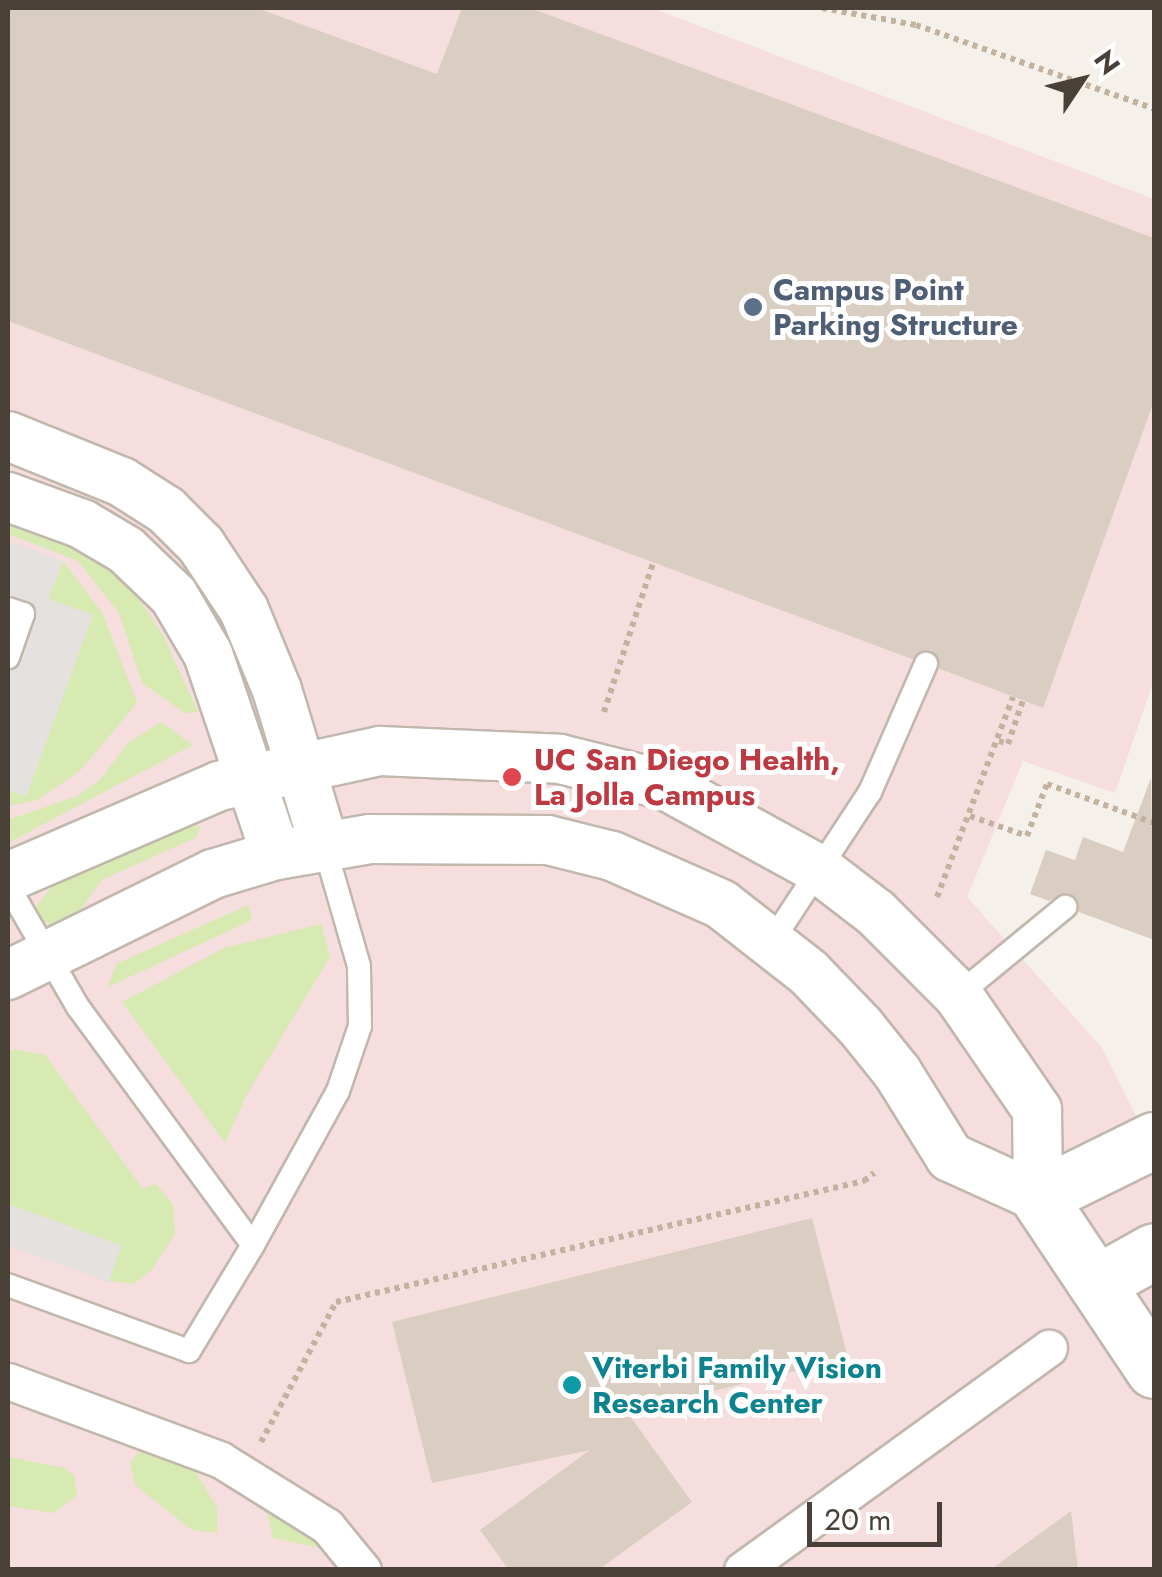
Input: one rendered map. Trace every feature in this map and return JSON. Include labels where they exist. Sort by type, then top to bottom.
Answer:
[{"type":"street","points":[[8,436],[122,482],[166,510],[201,545],[244,610],[304,768],[324,845]]},
{"type":"street","points":[[8,497],[111,541],[174,596],[208,654],[276,855]]},
{"type":"street","points":[[8,877],[252,776],[380,751],[560,759],[665,785],[820,870],[876,913],[958,995],[1038,1110],[1038,1196]]},
{"type":"street","points":[[26,965],[213,874],[324,845],[478,835],[548,840],[612,856],[722,904],[772,940],[860,1026],[898,1072],[950,1157],[1038,1196],[1154,1370]]},
{"type":"street","points":[[1038,1196],[1154,1140]]},
{"type":"street","points":[[1097,1283],[1154,1251]]},
{"type":"street","points":[[742,1570],[1049,1348]]},
{"type":"street","points":[[8,1381],[220,1460],[326,1526],[363,1570]]},
{"type":"lane","points":[[8,609],[23,614],[8,657]]},
{"type":"lane","points":[[772,940],[870,792],[926,664]]},
{"type":"lane","points":[[8,1286],[189,1351],[338,1091],[360,1026],[359,966],[324,845]]},
{"type":"lane","points":[[8,886],[26,965],[252,1245]]},
{"type":"lane","points":[[958,995],[1065,907]]},
{"type":"path","points":[[822,8],[916,25],[1154,109]]},
{"type":"path","points":[[604,712],[652,563]]},
{"type":"path","points":[[937,898],[1013,696]]},
{"type":"path","points":[[1000,738],[1008,744],[1023,700]]},
{"type":"path","points":[[970,816],[1027,836],[1047,784],[1154,823]]},
{"type":"path","points":[[245,1475],[336,1302],[864,1181],[874,1173]]},
{"type":"shaded area","name":"UC San Diego Health, La Jolla Campus","points":[[8,8],[652,8],[1154,199],[1154,680],[1115,793],[1023,761],[967,897],[1102,1048],[1154,1152],[1154,1569],[8,1570]]},
{"type":"shaded area","points":[[8,541],[63,561],[48,599],[93,615],[26,797],[8,790]]},
{"type":"shaded area","points":[[8,1204],[122,1245],[108,1282],[8,1246]]},
{"type":"green space","points":[[8,521],[99,559],[135,593],[163,635],[198,712],[185,713],[142,683],[119,613],[78,561],[8,534]]},
{"type":"green space","points":[[63,561],[103,614],[137,703],[80,771],[37,800],[8,806],[8,790],[26,796],[92,615],[48,599]]},
{"type":"green space","points":[[161,722],[193,745],[8,843],[8,820],[77,796],[100,780],[127,744]]},
{"type":"green space","points":[[191,824],[200,827],[197,837],[102,880],[71,922],[52,927],[41,919],[36,907],[53,885]]},
{"type":"green space","points":[[248,905],[252,920],[108,987],[116,964]]},
{"type":"green space","points":[[321,924],[330,957],[247,1094],[225,1143],[122,1002],[224,948]]},
{"type":"green space","points":[[14,1049],[45,1055],[143,1189],[156,1184],[173,1204],[175,1234],[151,1271],[133,1284],[108,1281],[121,1246],[8,1204],[8,1053]]},
{"type":"green space","points":[[144,1446],[188,1460],[217,1507],[217,1533],[192,1530],[136,1486],[130,1463]]},
{"type":"green space","points":[[8,1457],[65,1468],[74,1475],[77,1495],[54,1513],[8,1506]]},
{"type":"green space","points":[[266,1509],[303,1518],[344,1553],[273,1538]]},
{"type":"building","name":"Campus Point Parking Structure","points":[[8,8],[257,8],[437,74],[462,8],[530,8],[1154,238],[1154,401],[1043,708],[940,669],[931,650],[912,659],[8,321]]},
{"type":"building","points":[[1151,778],[1154,940],[1079,912],[1069,893],[1049,901],[1030,894],[1046,850],[1075,860],[1083,837],[1123,852]]},
{"type":"building","name":"Viterbi Family Vision Research Center","points":[[812,1218],[848,1358],[627,1412],[692,1502],[598,1570],[509,1570],[480,1530],[590,1450],[432,1483],[392,1322]]},
{"type":"building","points":[[1071,1511],[1078,1570],[990,1570]]},
{"type":"place","name":"Campus Point Parking Structure","points":[[753,307]]},
{"type":"place","name":"UC San Diego Health, La Jolla Campus","points":[[512,777]]},
{"type":"place","name":"Viterbi Family Vision Research Center","points":[[572,1385]]}]
